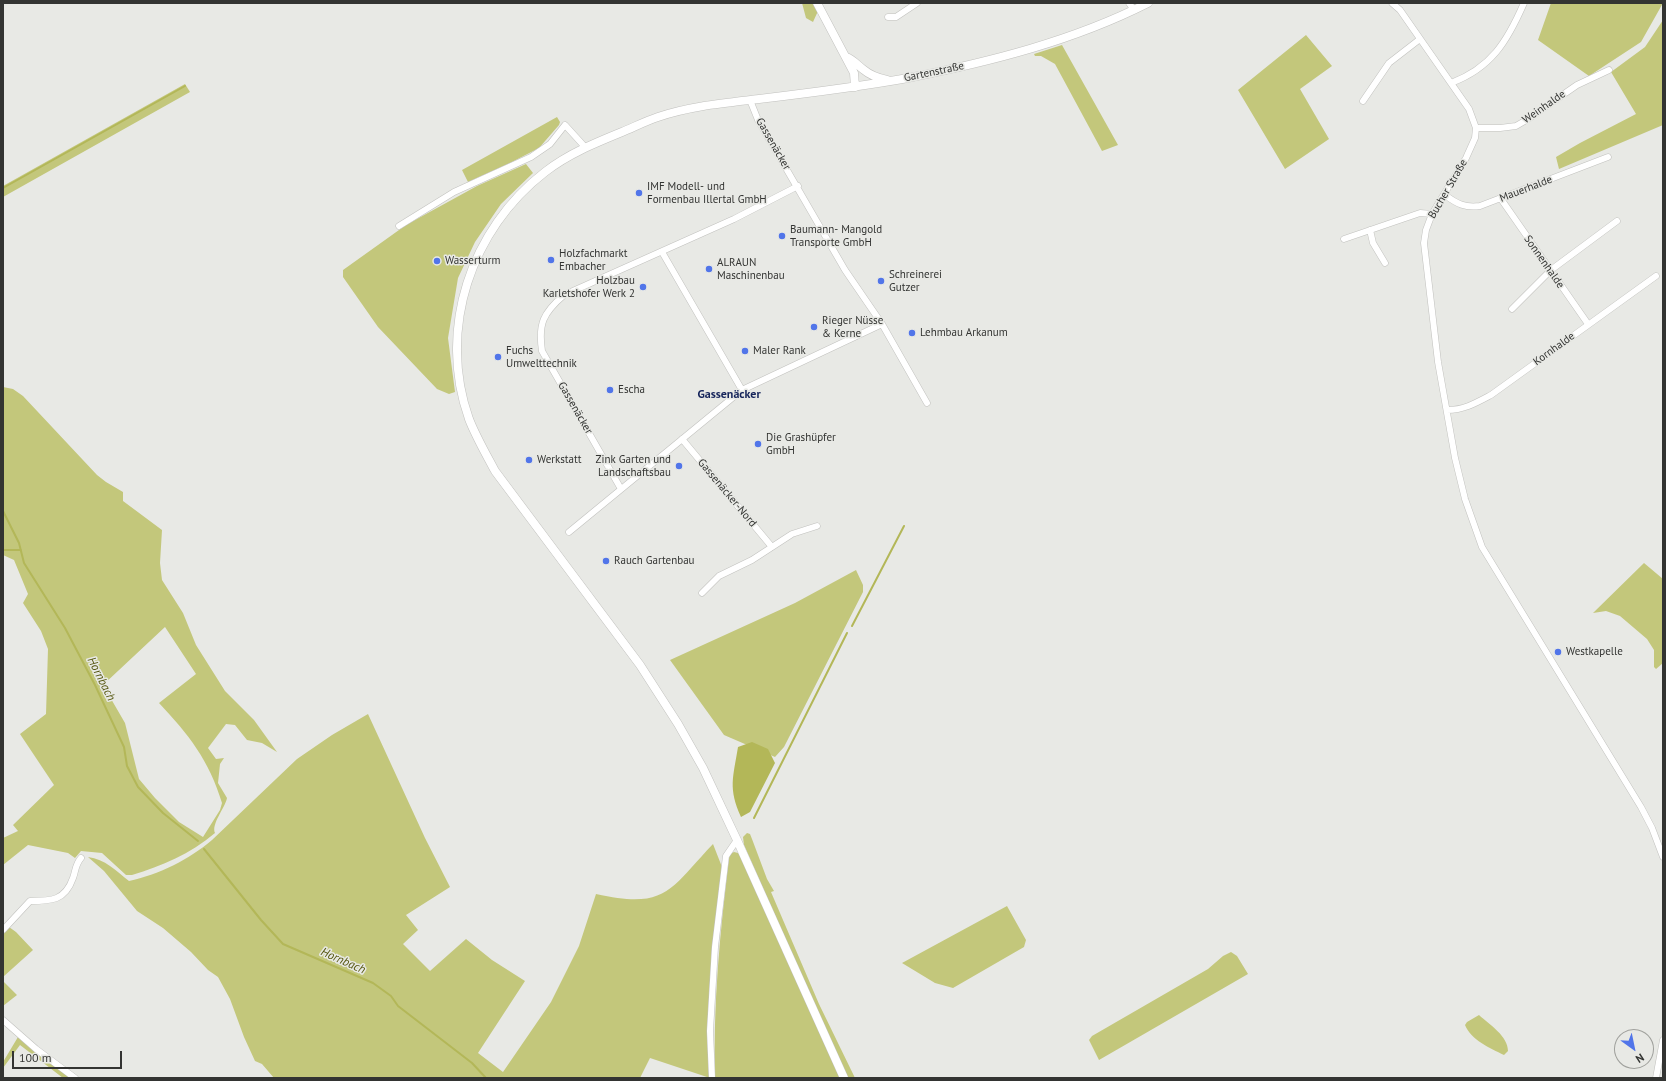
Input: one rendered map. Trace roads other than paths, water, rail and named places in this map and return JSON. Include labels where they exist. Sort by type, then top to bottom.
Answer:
[{"type":"main road","points":[[817,3],[854,73],[855,87]]},
{"type":"main road","name":"Gartenstraße","points":[[844,1078],[703,768],[661,696],[640,665],[495,472],[478,439],[463,397],[458,353],[458,332],[461,308],[472,267],[488,235],[504,210],[546,171],[585,147],[659,117],[712,105],[855,87],[974,64],[1090,28],[1132,7],[1148,3]]},
{"type":"main road","points":[[846,57],[853,60],[862,69],[875,77],[890,81]]},
{"type":"street","points":[[888,17],[896,17],[917,3]]},
{"type":"street","points":[[1392,3],[1400,10],[1469,109],[1476,128]]},
{"type":"street","points":[[1451,83],[1468,77],[1480,69],[1498,50],[1524,3]]},
{"type":"street","points":[[1363,101],[1389,63],[1420,39]]},
{"type":"street","name":"Weinhalde","points":[[1476,128],[1516,126],[1528,120],[1577,85],[1608,70]]},
{"type":"street","name":"Gassenäcker","points":[[750,100],[758,120],[798,186],[845,270],[882,324],[927,403]]},
{"type":"street","points":[[399,226],[454,192],[531,157],[550,144],[565,125],[585,147]]},
{"type":"street","name":"Bucher Straße","points":[[1476,128],[1475,138],[1466,158],[1432,214],[1426,230],[1424,243],[1438,362],[1453,448],[1464,499],[1482,547],[1641,807],[1652,828],[1663,857]]},
{"type":"street","name":"Mauerhalde","points":[[1444,195],[1456,204],[1468,208],[1480,206],[1608,157]]},
{"type":"street","name":"Gassenäcker","points":[[621,489],[542,351],[540,336],[543,318],[550,307],[564,295],[734,219],[798,186]]},
{"type":"street","name":"Sonnenhalde","points":[[1500,199],[1588,324]]},
{"type":"street","points":[[1344,238],[1420,212],[1432,214]]},
{"type":"street","points":[[1512,309],[1550,270],[1617,220]]},
{"type":"street","points":[[1370,230],[1373,243],[1385,263]]},
{"type":"street","points":[[662,252],[742,390]]},
{"type":"street","name":"Kornhalde","points":[[1447,410],[1458,410],[1473,405],[1491,395],[1656,276]]},
{"type":"street","points":[[569,532],[742,390],[882,324]]},
{"type":"street","name":"Gassenäcker-Nord","points":[[682,439],[772,547]]},
{"type":"street","points":[[702,593],[719,576],[772,547],[792,534],[817,526]]},
{"type":"street","points":[[712,1078],[710,1031],[715,947],[726,856],[737,840]]},
{"type":"street","points":[[3,930],[30,900],[52,901],[63,894],[73,879],[76,864],[81,858]]},
{"type":"street","points":[[3,1020],[75,1078]]},
{"type":"street","points":[[1656,1078],[1663,1040]]},
{"type":"waterway","points":[[3,188],[185,86]]},
{"type":"waterway","name":"Hornbach","points":[[3,511],[19,543],[24,563],[65,628],[95,685],[124,747],[127,766],[138,787],[163,813],[198,841]]},
{"type":"waterway","points":[[852,626],[904,526]]},
{"type":"waterway","points":[[3,550],[21,550]]},
{"type":"waterway","points":[[754,818],[847,633]]},
{"type":"waterway","name":"Hornbach","points":[[204,849],[261,920],[283,944],[373,983],[391,996],[398,1006],[472,1063],[486,1078]]},
{"type":"place","name":"IMF Modell- und Formenbau Illertal GmbH","points":[[639,193]]},
{"type":"place","name":"Baumann- Mangold Transporte GmbH","points":[[782,236]]},
{"type":"place","name":"Holzfachmarkt Embacher","points":[[551,260]]},
{"type":"place","name":"Wasserturm","points":[[437,261]]},
{"type":"place","name":"ALRAUN Maschinenbau","points":[[709,269]]},
{"type":"place","name":"Schreinerei Gutzer","points":[[881,281]]},
{"type":"place","name":"Holzbau Karletshofer Werk 2","points":[[643,287]]},
{"type":"place","name":"Rieger Nüsse & Kerne","points":[[814,327]]},
{"type":"place","name":"Lehmbau Arkanum","points":[[912,333]]},
{"type":"place","name":"Maler Rank","points":[[745,351]]},
{"type":"place","name":"Fuchs Umwelttechnik","points":[[498,357]]},
{"type":"place","name":"Escha","points":[[610,390]]},
{"type":"place","name":"Die Grashüpfer GmbH","points":[[758,444]]},
{"type":"place","name":"Werkstatt","points":[[529,460]]},
{"type":"place","name":"Zink Garten und Landschaftsbau","points":[[679,466]]},
{"type":"place","name":"Rauch Gartenbau","points":[[606,561]]},
{"type":"place","name":"Westkapelle","points":[[1558,652]]},
{"type":"district","name":"Gassenäcker","points":[[729,395]]}]
